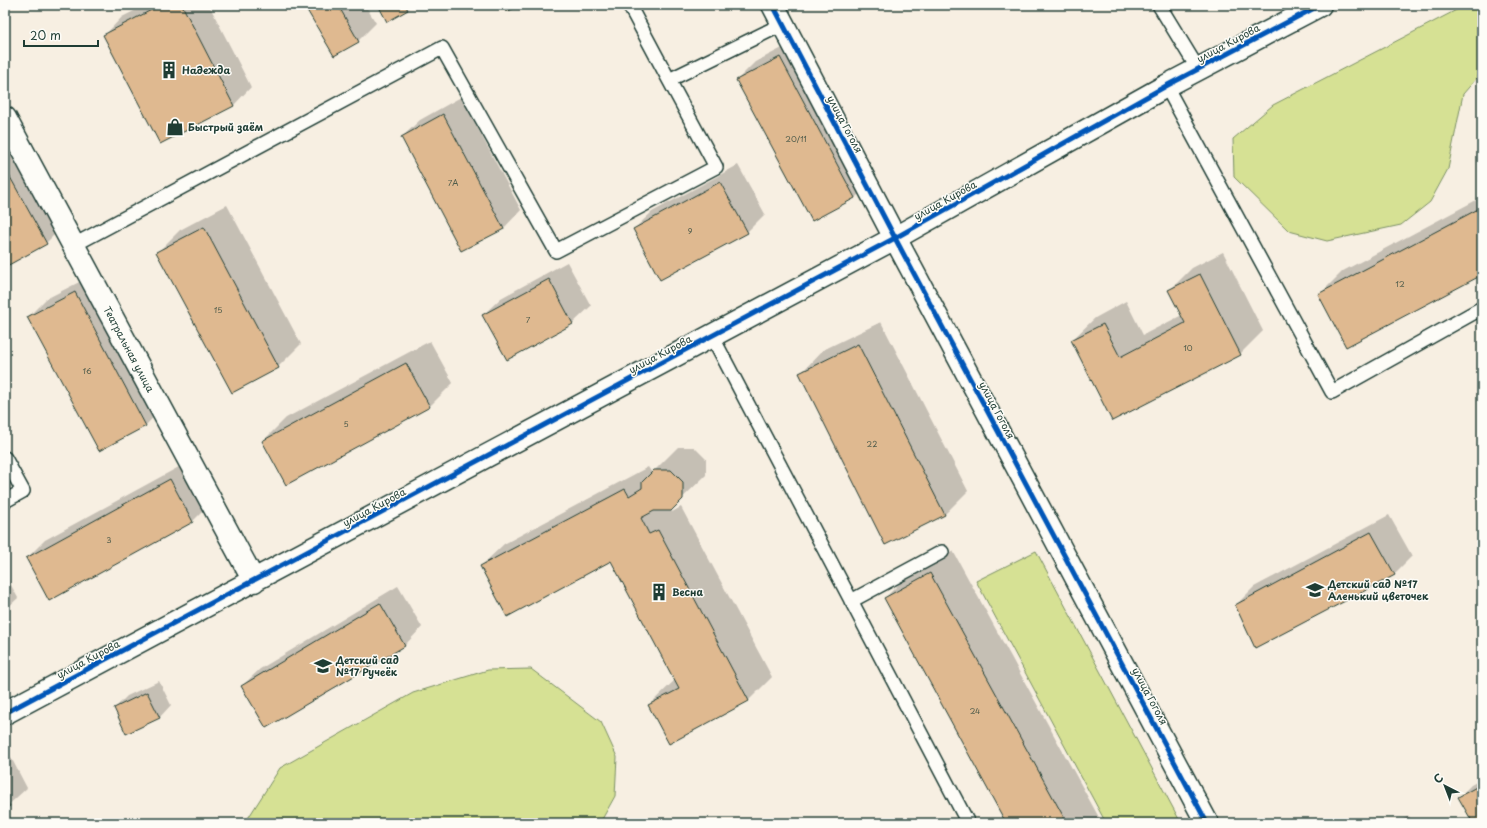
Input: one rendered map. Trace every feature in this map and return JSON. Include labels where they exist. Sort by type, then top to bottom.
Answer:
[{"type":"street","name":"улица Кирова","points":[[5,713],[895,238],[1166,86],[1320,5]]},
{"type":"street","name":"улица Гоголя","points":[[778,14],[895,238],[1207,823]]},
{"type":"street","name":"Театральная улица","points":[[5,118],[254,581]]},
{"type":"lane","points":[[74,245],[442,48],[556,251],[716,167],[629,5]]},
{"type":"lane","points":[[1159,5],[1198,69]]},
{"type":"lane","points":[[670,80],[778,14]]},
{"type":"lane","points":[[1166,86],[1332,392],[1482,308]]},
{"type":"lane","points":[[712,336],[968,823]]},
{"type":"lane","points":[[5,458],[23,491],[5,501]]},
{"type":"lane","points":[[851,601],[942,552]]},
{"type":"green space","points":[[1466,5],[1482,5],[1482,72],[1463,94],[1448,169],[1430,202],[1401,225],[1327,241],[1289,231],[1234,177],[1233,139],[1273,105]]},
{"type":"green space","points":[[1036,551],[1181,823],[1106,823],[976,581]]},
{"type":"green space","points":[[531,669],[601,722],[617,757],[615,796],[600,823],[245,823],[280,768],[413,693],[488,670]]},
{"type":"building","name":"Надежда","points":[[161,5],[182,5],[234,106],[160,144],[103,35]]},
{"type":"building","points":[[304,5],[338,5],[359,42],[334,56]]},
{"type":"building","points":[[378,5],[405,5],[408,10],[387,22]]},
{"type":"building","points":[[503,5],[521,5],[506,12]]},
{"type":"building","points":[[780,57],[855,198],[812,221],[736,80]]},
{"type":"building","points":[[443,114],[504,229],[461,251],[401,137]]},
{"type":"building","points":[[5,168],[47,244],[5,267]]},
{"type":"building","points":[[720,182],[748,233],[660,280],[633,229]]},
{"type":"building","points":[[1482,207],[1482,275],[1346,347],[1318,294]]},
{"type":"building","points":[[204,227],[279,368],[232,393],[156,252]]},
{"type":"building","points":[[1200,274],[1241,355],[1112,421],[1071,340],[1103,324],[1120,357],[1185,323],[1168,290]]},
{"type":"building","points":[[549,279],[573,324],[507,360],[482,315]]},
{"type":"building","points":[[75,292],[146,426],[99,451],[27,317]]},
{"type":"building","points":[[858,344],[945,515],[885,545],[799,373]]},
{"type":"building","points":[[406,363],[430,407],[286,485],[262,441]]},
{"type":"building","name":"Весна","points":[[654,470],[671,470],[683,482],[683,499],[671,511],[654,511],[641,518],[649,534],[658,530],[749,701],[669,744],[648,705],[679,689],[611,561],[507,617],[480,566],[625,489],[629,496],[642,488],[642,482]]},
{"type":"building","points":[[170,479],[193,522],[49,601],[26,558]]},
{"type":"building","name":"Детский сад №17 Аленький цветочек","points":[[1371,532],[1395,575],[1255,648],[1235,605]]},
{"type":"building","points":[[930,573],[1067,823],[1006,823],[884,598]]},
{"type":"building","name":"Детский сад №17 Ручеёк","points":[[380,603],[405,646],[266,728],[241,686]]},
{"type":"building","points":[[147,692],[160,718],[126,734],[114,708]]},
{"type":"building","points":[[1482,784],[1482,823],[1473,823],[1458,797]]},
{"type":"building","points":[[5,797],[10,806],[5,809]]},
{"type":"cycle path","points":[[773,5],[895,238],[1207,823]]},
{"type":"cycle path","points":[[5,713],[895,238],[1166,86],[1320,5]]},
{"type":"place","name":"Надежда","points":[[169,70]]},
{"type":"place","name":"Быстрый заём","points":[[175,127]]},
{"type":"place","name":"Детский сад №17 Аленький цветочек","points":[[1315,590]]},
{"type":"place","name":"Весна","points":[[659,592]]},
{"type":"place","name":"Детский сад №17 Ручеёк","points":[[323,666]]}]
